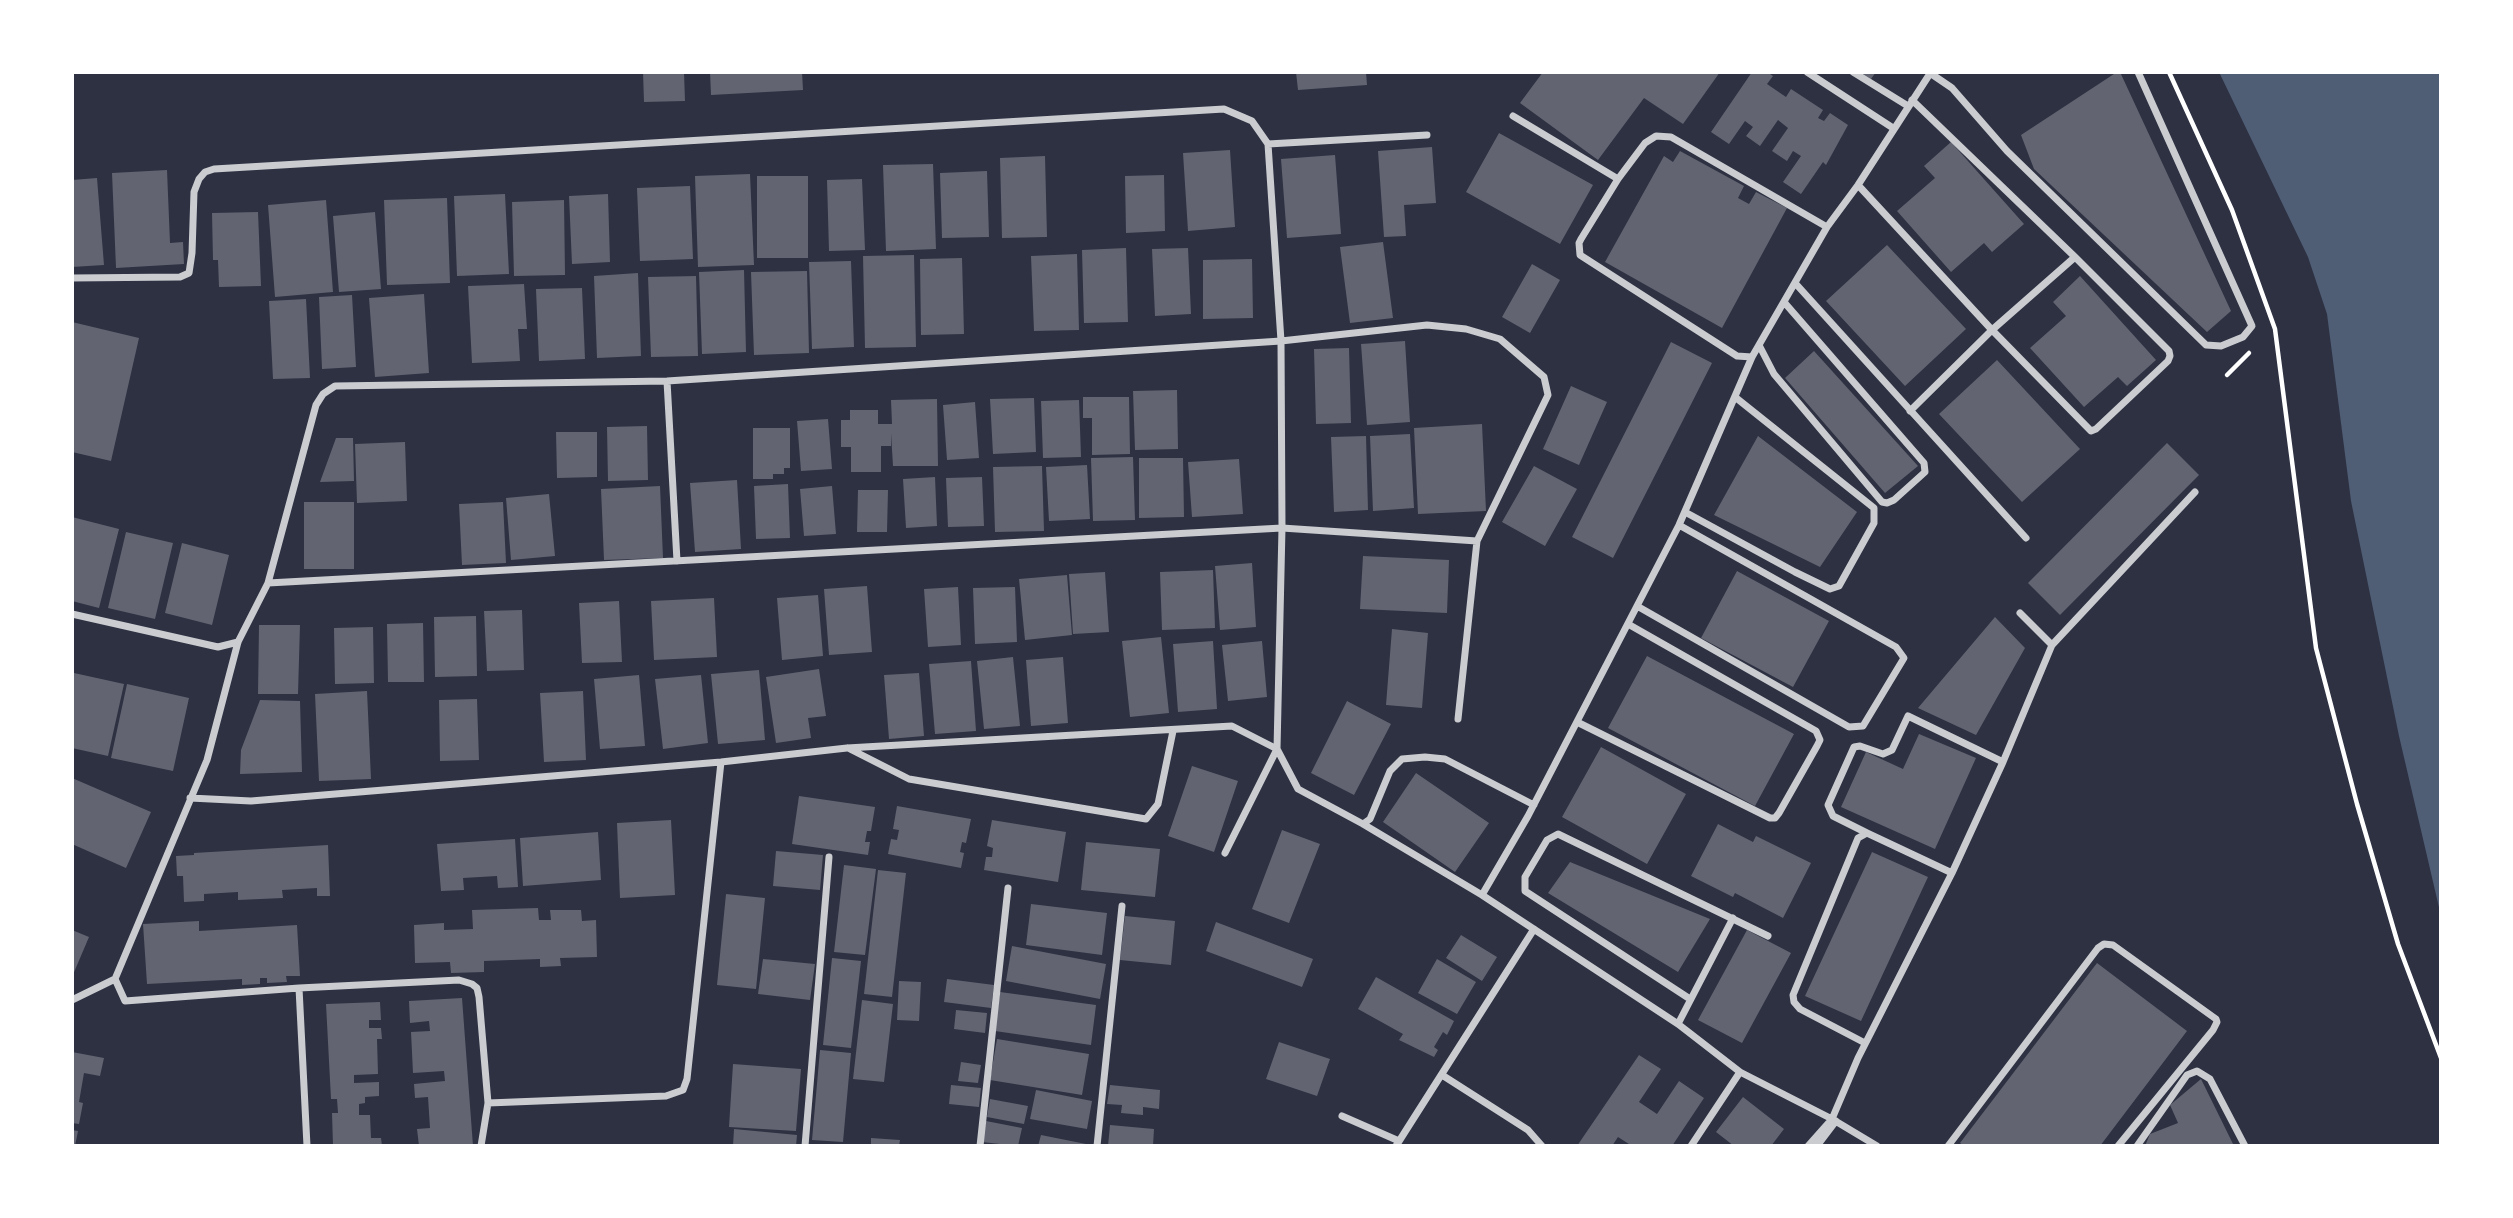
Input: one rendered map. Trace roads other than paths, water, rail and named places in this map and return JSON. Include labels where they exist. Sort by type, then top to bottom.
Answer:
[{"type":"street","points":[[1807,72],[1893,128]]},
{"type":"street","points":[[1853,72],[1910,103],[2075,257],[2170,353],[2168,361],[2096,429],[2089,430],[1858,186]]},
{"type":"street","points":[[1482,895],[1534,805],[1679,525],[1752,357],[1827,228],[1858,186],[1931,73],[1952,88],[2007,151],[2206,345],[2221,346],[2243,337],[2252,326],[2138,72]]},
{"type":"street","points":[[72,278],[180,277],[189,273],[194,192],[205,172],[214,169],[1224,109],[1252,121],[1268,144],[1281,341],[1282,528],[1277,749],[1225,853]]},
{"type":"street","points":[[1513,116],[1618,179]]},
{"type":"street","points":[[1268,144],[1427,135]]},
{"type":"street","points":[[1752,357],[1737,356],[1580,255],[1581,239],[1618,179],[1645,143],[1656,136],[1671,137],[1827,228]]},
{"type":"street","points":[[1910,411],[1992,330],[2075,257]]},
{"type":"street","points":[[1796,284],[2026,538]]},
{"type":"street","points":[[1759,345],[1774,374],[1882,502],[1894,500],[1925,472],[1924,463],[1784,302]]},
{"type":"street","points":[[72,1000],[115,979],[207,760],[238,642],[268,583],[316,405],[323,394],[335,386],[667,381],[1281,341],[1427,325],[1466,330],[1500,339],[1544,377],[1548,395],[1476,541],[1458,719]]},
{"type":"street","points":[[667,381],[677,561]]},
{"type":"street","points":[[1685,512],[1830,589],[1839,586],[1874,523],[1874,508],[1735,397]]},
{"type":"street","points":[[1817,1146],[1834,1120],[1865,1043],[1952,873],[2003,762],[2052,645],[2195,492]]},
{"type":"street","points":[[1637,606],[1849,727],[1863,726],[1904,658],[1896,647],[1679,525]]},
{"type":"street","points":[[268,583],[1282,528],[1476,541]]},
{"type":"street","points":[[2020,613],[2052,645]]},
{"type":"street","points":[[72,614],[218,647],[238,642]]},
{"type":"street","points":[[1577,722],[1770,818],[1779,813],[1817,746],[1820,740],[1816,731],[1628,624]]},
{"type":"street","points":[[1952,873],[1833,816],[1829,811],[1828,805],[1854,747],[1860,746],[1883,754],[1892,750],[1908,716],[2003,762]]},
{"type":"street","points":[[190,798],[251,801],[722,762],[847,748],[1232,726],[1277,749],[1298,789],[1363,824],[1482,895],[1678,1024],[1740,1072],[1834,1120],[1877,1146]]},
{"type":"street","points":[[847,748],[909,779],[1146,820],[1158,804],[1173,731]]},
{"type":"street","points":[[1363,824],[1370,819],[1390,771],[1402,759],[1445,759],[1534,805]]},
{"type":"street","points":[[488,1103],[666,1096],[683,1090],[687,1079],[722,762]]},
{"type":"street","points":[[1865,1043],[1800,1009],[1794,1002],[1793,995],[1858,838],[1867,833]]},
{"type":"street","points":[[1690,999],[1525,891],[1525,877],[1547,840],[1558,834],[1769,936]]},
{"type":"street","points":[[804,1146],[829,858]]},
{"type":"street","points":[[980,1146],[1008,888]]},
{"type":"street","points":[[1097,1146],[1122,906]]},
{"type":"street","points":[[1678,1024],[1733,918]]},
{"type":"street","points":[[1342,1116],[1397,1144],[1534,929]]},
{"type":"street","points":[[1949,1146],[2098,948],[2108,944],[2217,1022],[2118,1146]]},
{"type":"street","points":[[115,979],[125,1001],[459,980],[472,984],[477,988],[479,997],[488,1103],[481,1146]]},
{"type":"street","points":[[299,988],[307,1146]]},
{"type":"street","points":[[2137,1146],[2187,1075],[2197,1071],[2210,1079],[2245,1146]]},
{"type":"street","points":[[1690,1146],[1740,1072]]},
{"type":"street","points":[[1442,1075],[1528,1130],[1542,1146]]},
{"type":"street","points":[[1808,1146],[1834,1120]]},
{"type":"water","points":[[2219,72],[2441,72],[2441,916],[2399,736],[2351,501],[2327,314],[2308,257]]}]
